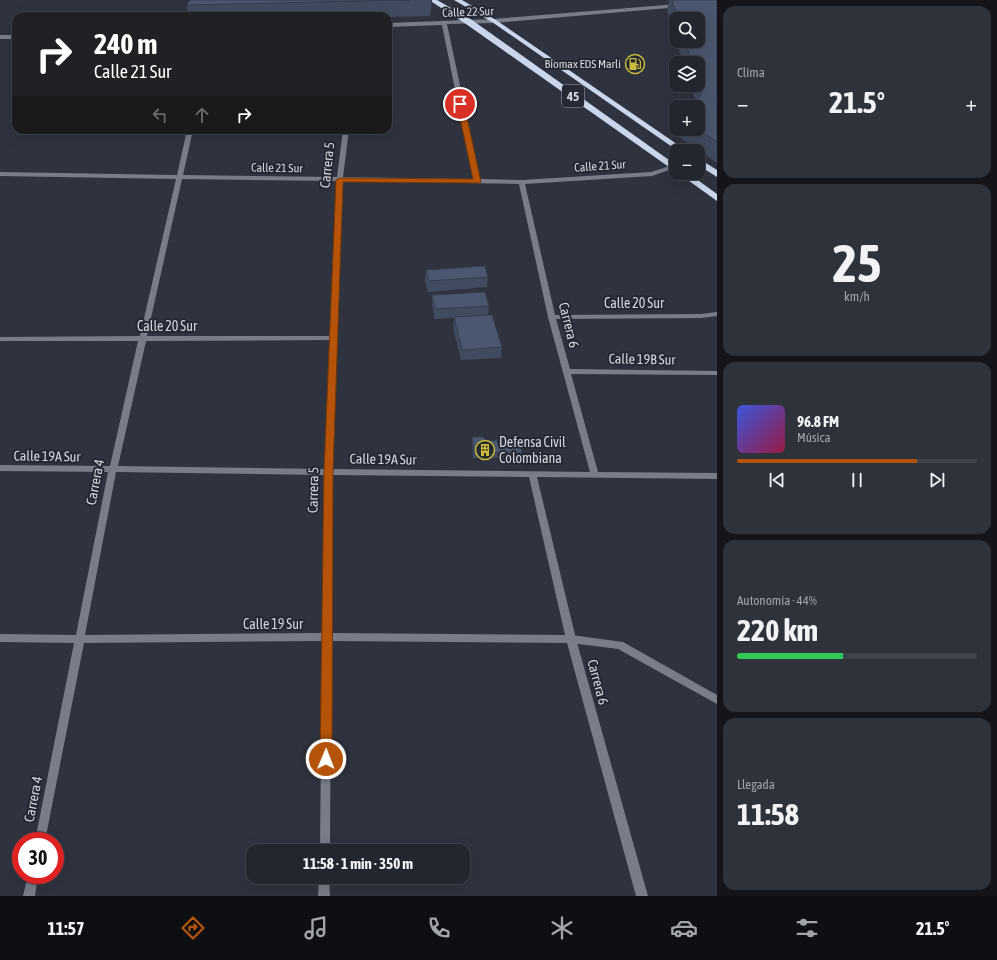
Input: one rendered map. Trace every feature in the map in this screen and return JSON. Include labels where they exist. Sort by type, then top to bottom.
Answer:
[{"type":"highway","name":"45","points":[[432,0],[469,22],[650,140],[669,146]]},
{"type":"highway","name":"45","points":[[457,0],[494,21],[650,140],[669,162]]},
{"type":"highway","points":[[705,166],[717,174]]},
{"type":"highway","points":[[692,180],[717,198]]},
{"type":"street","name":"Calle 22 Sur","points":[[392,26],[494,21],[657,7],[687,6]]},
{"type":"street","points":[[444,23],[478,182]]},
{"type":"street","points":[[0,38],[12,37]]},
{"type":"street","name":"Carrera 4","points":[[42,832],[81,639],[113,469],[189,134]]},
{"type":"street","name":"Carrera 5","points":[[325,844],[328,637],[328,472],[340,180],[346,134]]},
{"type":"street","name":"Calle 21 Sur","points":[[0,174],[522,182],[652,174],[669,169]]},
{"type":"street","name":"Carrera 6","points":[[522,182],[552,317],[594,474]]},
{"type":"street","name":"Calle 20 Sur","points":[[552,317],[701,316],[717,314]]},
{"type":"street","name":"Calle 20 Sur","points":[[0,339],[334,338]]},
{"type":"street","name":"Calle 19B Sur","points":[[566,371],[717,373]]},
{"type":"street","name":"Calle 19A Sur","points":[[0,468],[717,476]]},
{"type":"street","name":"Carrera 6","points":[[532,474],[571,639],[642,896]]},
{"type":"street","name":"Calle 19 Sur","points":[[0,638],[81,639],[328,637],[571,639],[620,645],[717,700]]},
{"type":"street","points":[[29,896],[32,884]]},
{"type":"street","points":[[324,884],[324,896]]},
{"type":"building","points":[[190,0],[410,0],[187,5]]},
{"type":"building","points":[[672,0],[717,0],[717,142],[705,134],[705,100],[697,100],[702,92],[705,92],[705,56],[690,56],[687,48],[705,48],[705,12],[676,12]]},
{"type":"building","points":[[485,266],[488,277],[429,281],[426,270]]},
{"type":"building","points":[[485,292],[489,306],[435,309],[432,295]]},
{"type":"building","points":[[492,315],[502,347],[462,350],[454,317]]},
{"type":"building","points":[[472,437],[484,437],[485,441],[497,440],[498,445],[513,445],[512,440],[520,440],[522,453],[474,452]]},
{"type":"place","name":"Biomax EDS Marli","points":[[635,64]]},
{"type":"place","name":"Defensa Civil Colombiana","points":[[485,450]]},
{"type":"route","points":[[326,759],[328,472],[340,180],[478,182],[460,104]]}]
